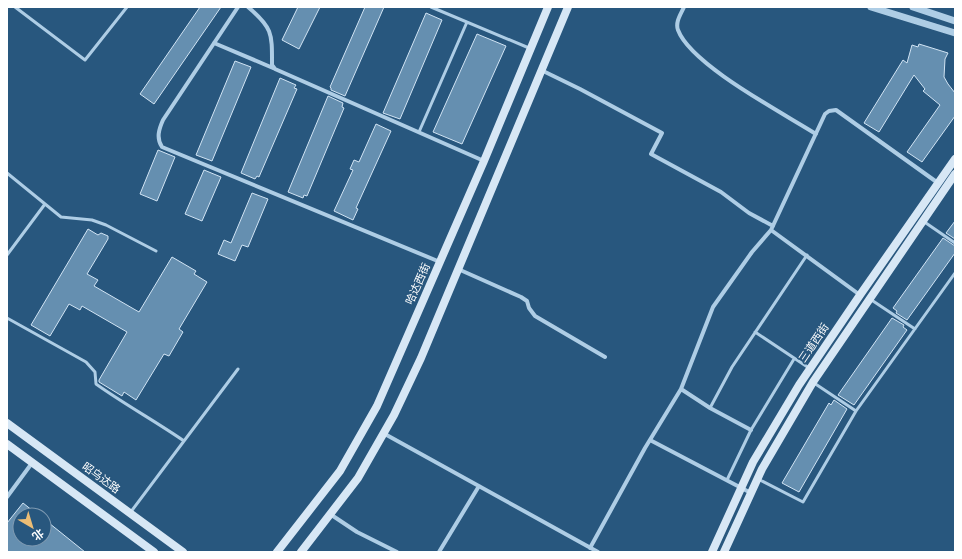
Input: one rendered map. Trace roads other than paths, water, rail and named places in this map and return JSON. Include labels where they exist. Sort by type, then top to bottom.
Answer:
[{"type":"main road","name":"哈达西街","points":[[277,552],[340,471],[377,406],[484,161],[548,7]]},
{"type":"main road","points":[[301,552],[358,478],[394,415],[421,358],[568,7]]},
{"type":"main road","name":"三道西街","points":[[712,552],[753,462],[810,369],[955,159]]},
{"type":"main road","points":[[724,552],[758,478],[813,382],[955,174]]},
{"type":"main road","name":"昭乌达路","points":[[7,423],[183,552]]},
{"type":"main road","points":[[7,444],[154,552]]},
{"type":"street","points":[[238,7],[162,120],[159,129],[158,142],[162,147],[440,262]]},
{"type":"street","points":[[248,7],[262,19],[271,32],[272,65],[276,69]]},
{"type":"street","points":[[684,7],[678,19],[677,28],[684,42],[701,59],[728,80],[816,134]]},
{"type":"street","points":[[871,7],[955,33]]},
{"type":"street","points":[[913,7],[955,21]]},
{"type":"street","points":[[214,43],[484,161]]},
{"type":"street","points":[[541,70],[662,132],[651,154],[721,192],[772,228],[860,295]]},
{"type":"street","points":[[590,548],[650,440],[681,389],[713,307],[752,252],[772,228],[825,114],[830,110],[836,110],[938,183]]},
{"type":"street","points":[[458,269],[521,297],[527,301],[529,308],[535,316],[605,357]]},
{"type":"street","points":[[681,389],[710,408],[751,430]]},
{"type":"street","points":[[383,433],[598,552]]},
{"type":"street","points":[[650,440],[751,493]]},
{"type":"street","points":[[7,497],[32,463]]},
{"type":"street","points":[[439,552],[479,486]]},
{"type":"street","points":[[330,514],[357,532],[397,552]]},
{"type":"lane","points":[[15,7],[85,60],[127,7]]},
{"type":"lane","points":[[431,7],[531,49]]},
{"type":"lane","points":[[419,132],[467,22]]},
{"type":"lane","points":[[7,173],[61,217],[92,220],[106,225],[156,251]]},
{"type":"lane","points":[[7,256],[45,204]]},
{"type":"lane","points":[[923,221],[955,243]]},
{"type":"lane","points":[[710,408],[732,367],[807,255]]},
{"type":"lane","points":[[758,478],[803,502],[856,411],[955,273]]},
{"type":"lane","points":[[870,298],[915,329]]},
{"type":"lane","points":[[7,318],[86,362],[95,372],[96,384],[121,402],[159,424],[184,441]]},
{"type":"lane","points":[[755,332],[810,369]]},
{"type":"lane","points":[[727,480],[751,430],[794,359]]},
{"type":"lane","points":[[130,513],[238,369]]},
{"type":"lane","points":[[813,382],[856,411]]}]
